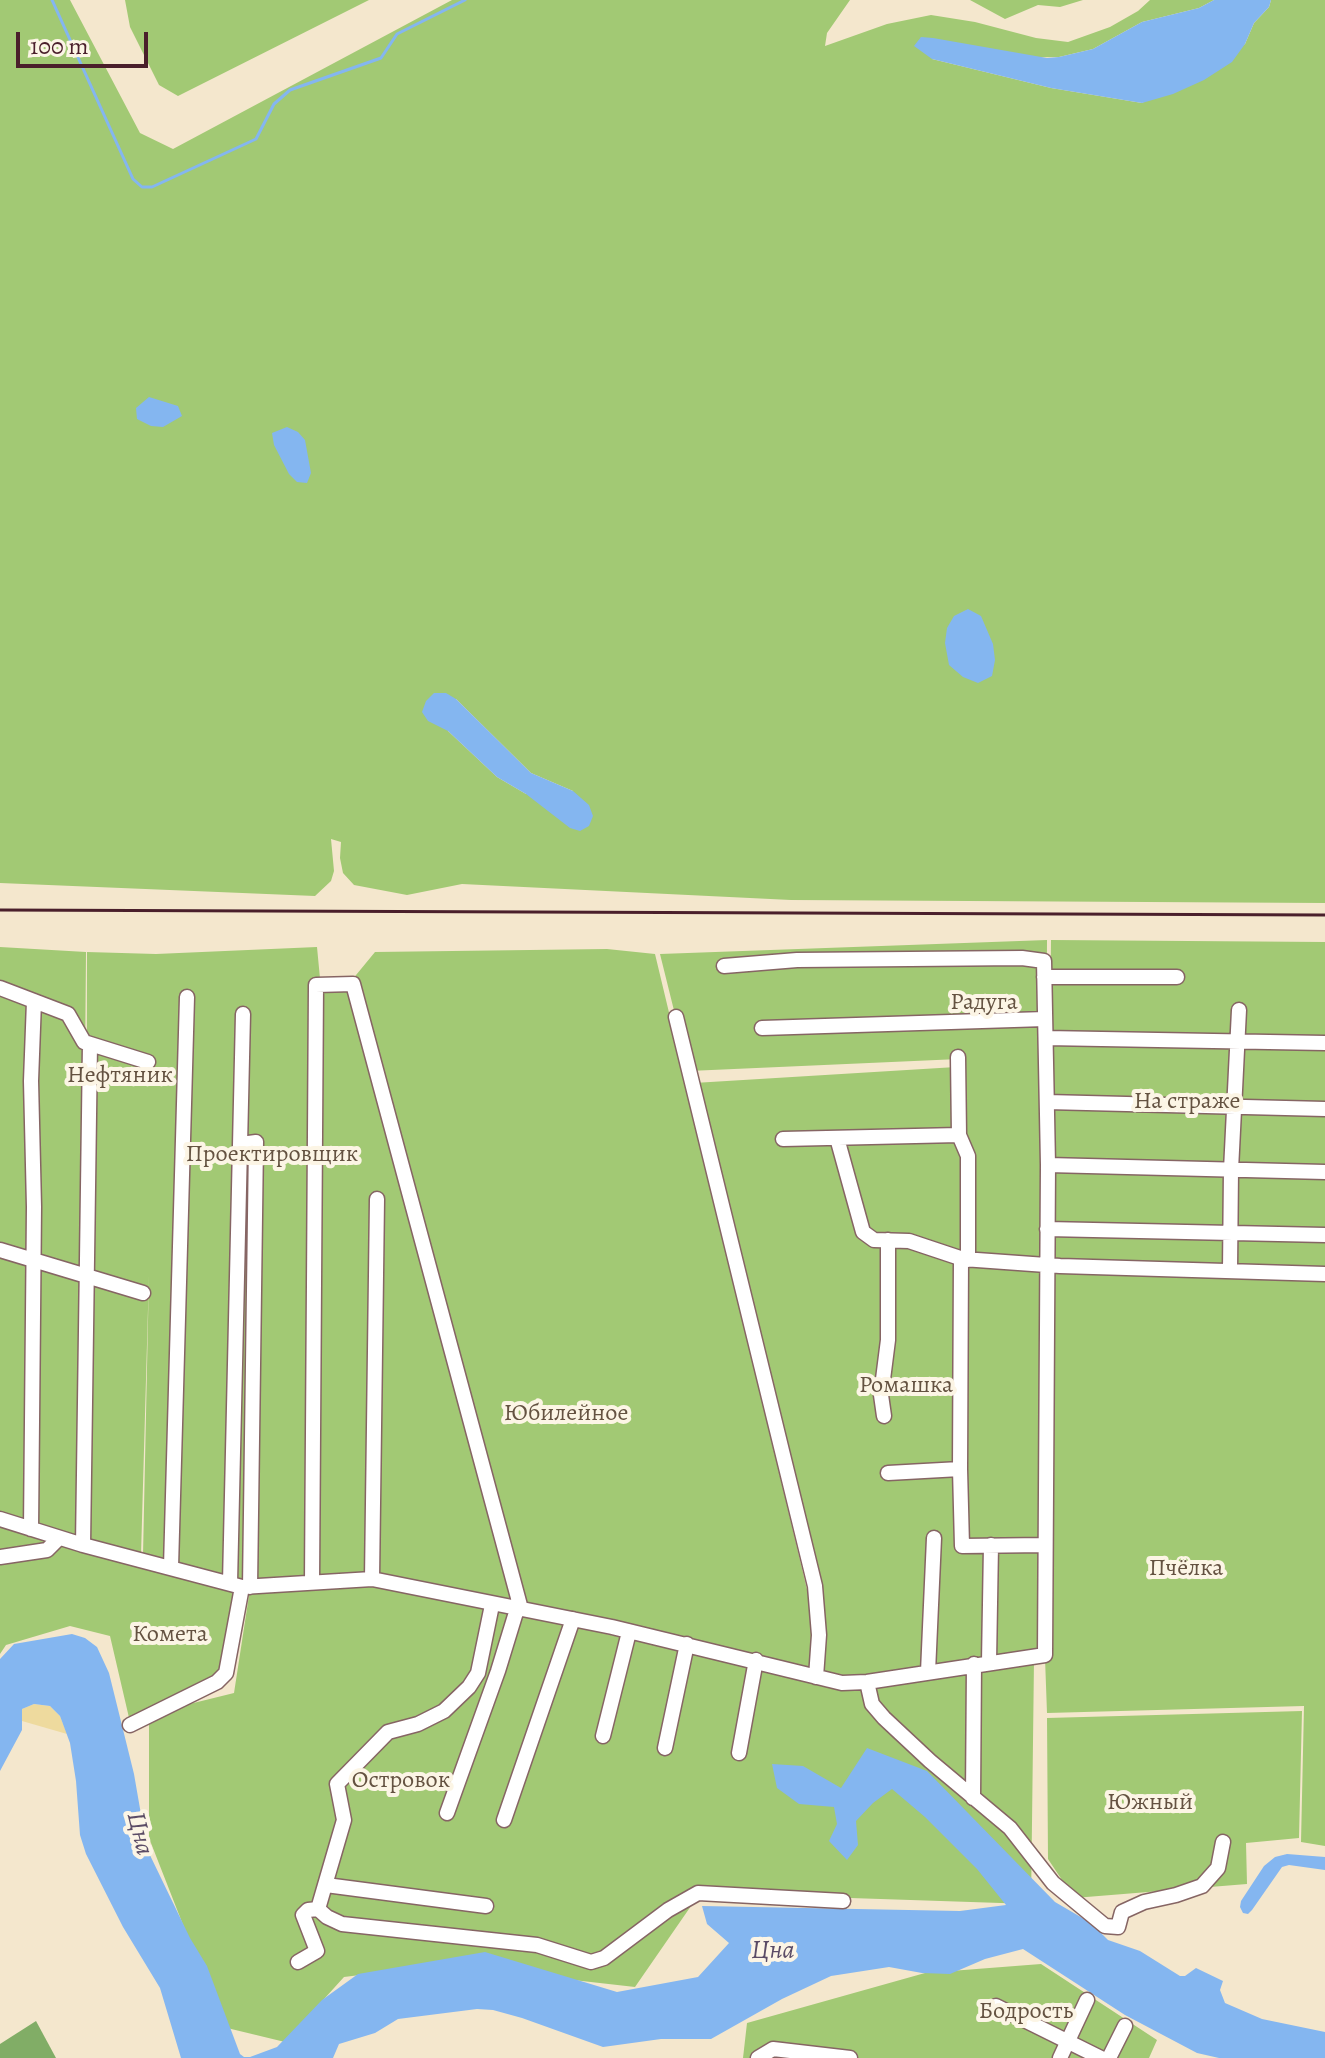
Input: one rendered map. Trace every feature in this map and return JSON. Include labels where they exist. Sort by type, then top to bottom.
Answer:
[{"type":"street","points":[[0,1519],[83,1545],[241,1586],[372,1579],[687,1644],[842,1683],[867,1682],[1045,1655],[1048,1165],[1044,961],[1022,958],[797,960],[724,966]]},
{"type":"street","points":[[1044,977],[1177,977]]},
{"type":"street","points":[[312,1582],[316,985],[353,984],[519,1609],[447,1813]]},
{"type":"street","points":[[0,988],[68,1014],[84,1042],[148,1062]]},
{"type":"street","points":[[171,1567],[187,997]]},
{"type":"street","points":[[31,1529],[31,1081],[34,1001]]},
{"type":"street","points":[[1230,1270],[1231,1170],[1239,1010]]},
{"type":"street","points":[[130,1725],[217,1682],[226,1673],[241,1586],[256,1142],[241,1144],[243,1014]]},
{"type":"street","points":[[676,1017],[815,1586],[819,1635],[816,1677]]},
{"type":"street","points":[[762,1028],[1045,1019]]},
{"type":"street","points":[[1046,1038],[1325,1043]]},
{"type":"street","points":[[83,1545],[90,1044]]},
{"type":"street","points":[[958,1057],[959,1135],[968,1156],[960,1469],[962,1546],[1045,1545]]},
{"type":"street","points":[[1047,1102],[1325,1109]]},
{"type":"street","points":[[783,1139],[959,1135]]},
{"type":"street","points":[[837,1138],[863,1232],[874,1240],[909,1241],[964,1259],[1046,1265],[1325,1274]]},
{"type":"street","points":[[1048,1165],[1325,1172]]},
{"type":"street","points":[[372,1579],[377,1199]]},
{"type":"street","points":[[1047,1229],[1325,1235]]},
{"type":"street","points":[[884,1416],[881,1395],[888,1340],[888,1240]]},
{"type":"street","points":[[0,1250],[143,1293]]},
{"type":"street","points":[[888,1473],[960,1469]]},
{"type":"street","points":[[0,1557],[47,1550],[59,1538]]},
{"type":"street","points":[[928,1672],[934,1538]]},
{"type":"street","points":[[973,1798],[991,1545]]},
{"type":"street","points":[[318,1909],[344,1820],[337,1784],[388,1732],[418,1724],[444,1711],[469,1687],[478,1673],[492,1605]]},
{"type":"street","points":[[504,1820],[573,1619]]},
{"type":"street","points":[[603,1736],[629,1632]]},
{"type":"street","points":[[665,1748],[687,1644]]},
{"type":"street","points":[[739,1753],[756,1660]]},
{"type":"street","points":[[867,1682],[872,1704],[884,1718],[1010,1828],[1053,1883],[1105,1926],[1118,1927],[1122,1912],[1144,1902],[1202,1886],[1218,1868],[1223,1842]]},
{"type":"street","points":[[326,1885],[486,1906]]},
{"type":"street","points":[[298,1962],[317,1951],[303,1915],[308,1910],[318,1909],[342,1924],[537,1945],[591,1962],[604,1958],[668,1910],[698,1893],[843,1901]]},
{"type":"street","points":[[1060,2058],[1087,2000]]},
{"type":"street","points":[[996,2006],[1101,2058]]},
{"type":"street","points":[[1109,2058],[1125,2026]]},
{"type":"street","points":[[758,2058],[773,2049],[850,2058]]},
{"type":"green space","points":[[0,0],[70,0],[140,133],[173,149],[452,0],[850,0],[827,33],[825,46],[887,24],[931,15],[1068,42],[1110,27],[1138,11],[1150,0],[1214,0],[1199,8],[1142,22],[1093,49],[1059,57],[932,59],[1051,88],[1142,103],[1245,44],[1254,23],[1269,7],[1271,0],[1325,0],[1325,903],[791,900],[462,884],[407,895],[354,885],[343,873],[341,842],[331,839],[334,871],[331,881],[315,896],[0,883]],"holes":[[[456,699],[531,773],[573,791],[526,794],[497,777],[448,731]]]},
{"type":"green space","points":[[125,0],[369,0],[178,96],[159,85],[130,27]]},
{"type":"green space","points":[[970,0],[1083,0],[1060,7],[1038,5],[1005,19]]},
{"type":"green space","name":"Ромашка","points":[[1047,940],[1044,1651],[861,1678],[818,1671],[816,1602],[694,1083],[956,1067],[973,1256],[959,1059],[689,1071],[660,954]]},
{"type":"green space","name":"На страже","points":[[1051,940],[1325,942],[1325,1267],[1048,1261]]},
{"type":"green space","points":[[0,947],[86,952],[81,1539],[0,1514]]},
{"type":"green space","points":[[317,947],[321,989],[347,986],[375,952],[607,949],[655,954],[810,1602],[814,1642],[811,1671],[370,1575],[259,1584],[143,1555],[149,1274],[141,1555],[86,1538],[87,952],[156,954]]},
{"type":"green space","name":"Пчёлка","points":[[1054,1271],[1325,1275],[1325,1846],[1301,1842],[1304,1706],[1047,1713],[1045,1658]]},
{"type":"green space","points":[[0,1523],[47,1538],[46,1548],[0,1555]]},
{"type":"green space","name":"Островок","points":[[64,1543],[240,1589],[222,1679],[153,1713],[234,1693],[250,1589],[379,1585],[851,1690],[1034,1660],[1031,1904],[700,1893],[635,1987],[441,1965],[344,1977],[285,2042],[223,2027],[149,1838],[149,1714],[130,1722],[110,1636],[70,1626],[6,1645],[0,1654],[0,1560]]},
{"type":"green space","name":"Южный","points":[[1302,1711],[1299,1838],[1246,1843],[1247,1884],[1074,1898],[1048,1859],[1047,1718]]},
{"type":"green space","name":"Бодрость","points":[[1041,1964],[1157,2040],[1149,2058],[743,2058],[747,2023],[925,1973]]},
{"type":"green space","points":[[36,2021],[56,2058],[0,2058],[0,2044]]},
{"type":"sand","points":[[34,1704],[50,1706],[60,1716],[67,1734],[22,1721],[22,1709]]},
{"type":"water","points":[[1214,0],[1271,0],[1232,62],[1204,80],[1142,103],[1051,88],[932,59],[914,46],[921,37],[1047,58],[1059,57],[1093,49],[1142,22],[1199,8]]},
{"type":"water","points":[[149,397],[178,406],[182,416],[163,427],[151,426],[137,419],[136,408]]},
{"type":"water","points":[[287,427],[305,440],[311,473],[307,483],[297,482],[289,474],[274,445],[272,433]]},
{"type":"water","points":[[968,609],[981,616],[993,644],[995,660],[992,676],[978,683],[963,677],[949,665],[945,643],[947,628],[954,616]]},
{"type":"water","points":[[434,693],[446,693],[456,699],[531,773],[573,791],[589,805],[593,816],[589,826],[580,831],[570,828],[526,794],[497,777],[448,731],[428,721],[422,712],[426,701]]},
{"type":"water","name":"Цна","points":[[72,1634],[85,1638],[97,1647],[109,1673],[134,1774],[147,1849],[207,1966],[240,2054],[244,2057],[277,2047],[322,2000],[358,1974],[485,1952],[617,1992],[698,1977],[729,1943],[707,1924],[702,1906],[960,1911],[1006,1905],[977,1869],[892,1789],[856,1821],[858,1845],[847,1860],[829,1841],[837,1824],[834,1807],[799,1804],[777,1788],[772,1764],[803,1766],[841,1788],[867,1748],[927,1771],[1055,1902],[1091,1923],[1108,1940],[1140,1951],[1180,1976],[1196,1968],[1223,1981],[1220,1990],[1225,2003],[1262,2019],[1325,2032],[1325,2058],[1219,2058],[1197,2053],[1125,2015],[1023,1949],[985,1959],[950,1974],[889,1967],[831,1976],[782,1999],[711,2039],[661,2039],[603,2047],[522,2018],[477,2009],[398,2019],[375,2033],[339,2044],[333,2058],[181,2058],[160,1988],[123,1927],[86,1854],[80,1835],[70,1743],[60,1716],[50,1706],[34,1704],[22,1709],[22,1730],[0,1771],[0,1659],[14,1644]]},
{"type":"water","points":[[1287,1854],[1325,1857],[1325,1870],[1289,1865],[1282,1867],[1252,1910],[1248,1914],[1243,1913],[1241,1901],[1264,1866],[1275,1857]]},
{"type":"waterway","points":[[52,0],[133,179],[142,187],[152,187],[256,139],[274,104],[290,90],[381,58],[397,34],[465,0]]},
{"type":"railway","points":[[0,910],[1325,915]]},
{"type":"park label","name":"Радуга","points":[[984,1003]]},
{"type":"park label","name":"Нефтяник","points":[[120,1076]]},
{"type":"park label","name":"Проектировщик","points":[[272,1155]]},
{"type":"park label","name":"Юбилейное","points":[[566,1414]]},
{"type":"park label","name":"Комета","points":[[170,1635]]}]
